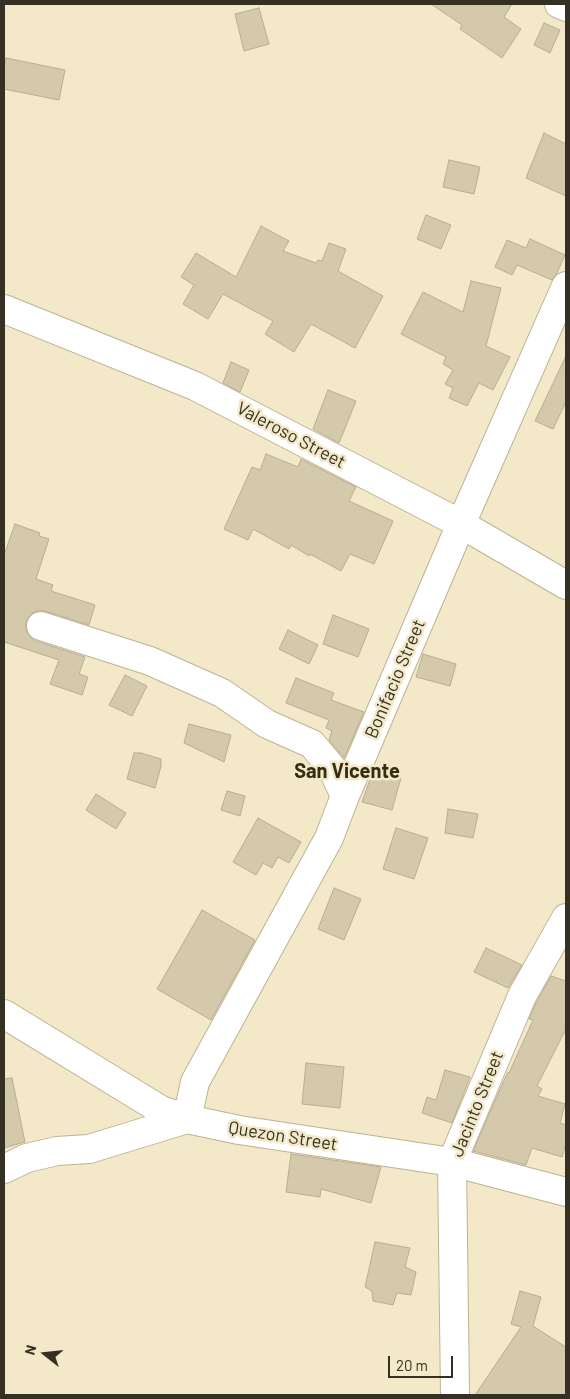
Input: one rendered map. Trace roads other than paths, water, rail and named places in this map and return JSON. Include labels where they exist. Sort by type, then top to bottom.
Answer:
[{"type":"street","points":[[559,4],[566,7]]},
{"type":"street","name":"Bonifacio Street","points":[[187,1119],[195,1082],[329,838],[345,796],[461,524],[566,286]]},
{"type":"street","name":"Valeroso Street","points":[[4,309],[195,386],[461,524],[566,585]]},
{"type":"street","points":[[41,626],[150,661],[222,693],[267,724],[312,744],[332,768],[345,796]]},
{"type":"street","name":"Jacinto Street","points":[[455,1395],[452,1162],[522,996],[566,918]]},
{"type":"street","points":[[4,1014],[161,1110],[187,1119]]},
{"type":"street","name":"Quezon Street","points":[[4,1169],[27,1158],[57,1151],[89,1149],[187,1119],[239,1130],[452,1162],[566,1192]]},
{"type":"district","name":"San Vicente","points":[[347,771]]}]
